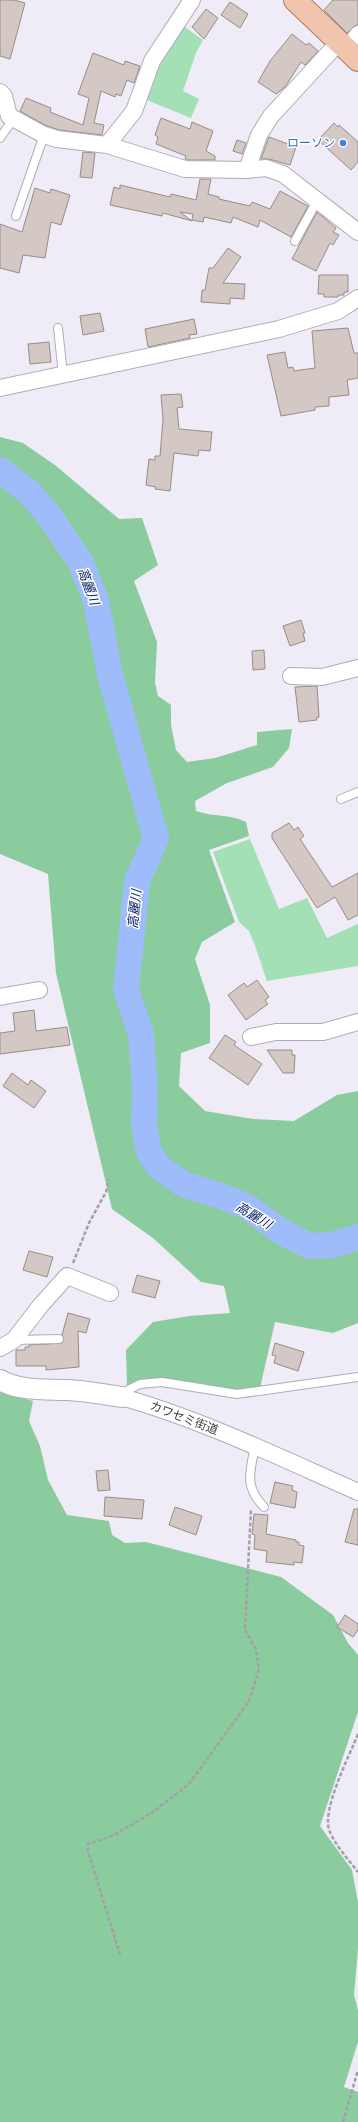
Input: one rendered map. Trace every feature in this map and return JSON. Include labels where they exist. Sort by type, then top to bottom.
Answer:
[{"type":"main road","points":[[295,0],[351,47]]},
{"type":"street","points":[[107,145],[134,111],[152,61],[192,0]]},
{"type":"street","points":[[247,170],[259,136],[271,116],[351,47]]},
{"type":"street","points":[[0,92],[4,96],[8,115],[44,135],[57,140],[107,145],[185,169],[247,170],[266,168],[283,174],[318,199],[358,232]]},
{"type":"street","points":[[0,388],[279,329],[338,311],[358,298]]},
{"type":"street","points":[[291,676],[322,677],[358,668]]},
{"type":"street","points":[[0,997],[39,990]]},
{"type":"street","points":[[252,1037],[276,1032],[323,1032],[358,1022]]},
{"type":"street","points":[[0,1348],[14,1340],[41,1305],[67,1276],[110,1293]]},
{"type":"street","name":"カワセミ街道","points":[[0,1380],[20,1387],[38,1390],[67,1390],[122,1397],[154,1406],[255,1446],[358,1492]]},
{"type":"lane","points":[[0,138],[8,115]]},
{"type":"lane","points":[[16,216],[44,135]]},
{"type":"lane","points":[[295,241],[318,199]]},
{"type":"lane","points":[[58,328],[62,375]]},
{"type":"lane","points":[[341,799],[358,792]]},
{"type":"lane","points":[[14,1340],[59,1339]]},
{"type":"lane","points":[[122,1397],[128,1390],[140,1384],[162,1382],[237,1394],[358,1377]]},
{"type":"lane","points":[[255,1446],[250,1485],[253,1496],[264,1507]]},
{"type":"path","points":[[67,1276],[89,1223],[106,1192],[109,1179]]},
{"type":"path","points":[[120,1955],[88,1852],[88,1844],[114,1835],[153,1812],[189,1784],[249,1701],[255,1688],[259,1669],[256,1650],[245,1630],[251,1508],[253,1496]]},
{"type":"path","points":[[358,1734],[335,1793],[327,1822],[329,1831],[335,1841],[358,1872]]},
{"type":"path","points":[[343,2122],[358,2070]]},
{"type":"green space","points":[[182,25],[203,40],[196,53],[183,91],[199,99],[191,118],[144,99],[154,66]]},
{"type":"green space","points":[[0,437],[23,443],[55,465],[119,519],[142,518],[158,565],[134,581],[157,642],[155,683],[158,696],[171,705],[171,725],[176,750],[187,762],[215,758],[257,745],[257,732],[292,729],[289,748],[273,767],[227,783],[195,801],[196,811],[240,819],[246,822],[249,836],[209,850],[235,922],[202,942],[195,959],[210,1005],[210,1043],[181,1053],[179,1086],[205,1111],[253,1119],[294,1121],[337,1095],[358,1091],[358,1323],[333,1333],[275,1322],[260,1388],[236,1391],[162,1379],[127,1387],[126,1350],[153,1322],[189,1316],[230,1313],[224,1286],[201,1282],[153,1238],[112,1209],[56,973],[48,874],[0,854]]},
{"type":"green space","points":[[250,839],[279,909],[307,898],[327,938],[358,924],[358,966],[267,981],[249,931],[239,922],[213,852]]},
{"type":"green space","points":[[0,1392],[33,1401],[29,1421],[40,1446],[48,1480],[67,1515],[109,1521],[112,1535],[125,1543],[146,1542],[281,1577],[333,1615],[348,1643],[358,1655],[358,1712],[320,1826],[352,1870],[358,1902],[358,1949],[354,1995],[358,2010],[358,2042],[344,2087],[358,2092],[358,2122],[0,2122]]},
{"type":"building","points":[[0,0],[14,0],[25,3],[10,59],[0,56]]},
{"type":"building","points":[[333,0],[358,0],[358,25],[354,26],[347,33],[324,10]]},
{"type":"building","points":[[230,2],[248,14],[240,28],[221,15]]},
{"type":"building","points":[[206,9],[218,18],[204,39],[192,27]]},
{"type":"building","points":[[292,34],[306,45],[309,43],[318,51],[305,65],[301,62],[285,87],[276,94],[258,82],[270,61]]},
{"type":"building","points":[[93,53],[124,65],[125,61],[140,66],[134,83],[127,80],[121,96],[116,94],[115,97],[101,91],[94,123],[104,125],[102,135],[59,130],[45,125],[20,111],[26,98],[51,108],[50,112],[83,125],[89,98],[78,94]]},
{"type":"building","points":[[161,118],[190,129],[192,122],[213,131],[206,151],[215,156],[215,160],[187,160],[185,159],[186,156],[156,144],[158,137],[155,135]]},
{"type":"building","points":[[334,123],[338,127],[339,125],[358,142],[358,162],[351,170],[318,140]]},
{"type":"building","points":[[269,137],[296,147],[290,165],[269,159],[261,159]]},
{"type":"building","points":[[237,140],[246,143],[242,154],[233,151]]},
{"type":"building","points":[[83,152],[95,153],[92,178],[80,177]]},
{"type":"building","points":[[200,179],[211,179],[208,194],[219,197],[219,199],[250,206],[252,202],[270,209],[280,191],[308,206],[291,237],[260,220],[258,227],[233,217],[231,223],[204,217],[203,222],[192,220],[193,214],[180,212],[192,221],[163,213],[162,216],[110,205],[114,187],[120,189],[120,185],[170,197],[171,194],[196,200]]},
{"type":"building","points":[[35,188],[50,193],[51,189],[70,195],[61,225],[51,222],[45,258],[23,255],[19,273],[0,268],[0,224],[22,232]]},
{"type":"building","points":[[317,212],[336,228],[333,232],[339,235],[333,245],[330,243],[316,271],[292,259]]},
{"type":"building","points":[[228,248],[241,257],[223,283],[245,284],[244,299],[230,298],[230,304],[201,302],[202,290],[205,290],[209,268],[213,268]]},
{"type":"building","points":[[319,275],[348,275],[348,292],[344,292],[344,295],[338,295],[338,297],[324,297],[324,294],[318,294]]},
{"type":"building","points":[[100,313],[104,331],[83,335],[80,316]]},
{"type":"building","points":[[194,319],[197,334],[189,335],[190,338],[148,347],[145,329]]},
{"type":"building","points":[[348,328],[354,353],[358,353],[358,378],[347,380],[349,395],[329,397],[329,406],[315,407],[315,410],[281,416],[267,355],[285,352],[288,368],[293,367],[294,371],[315,368],[312,331]]},
{"type":"building","points":[[49,342],[51,362],[30,364],[28,344]]},
{"type":"building","points":[[181,394],[183,407],[177,408],[179,429],[212,432],[210,451],[199,450],[198,456],[174,453],[170,491],[155,489],[156,487],[146,485],[149,459],[155,460],[155,456],[160,456],[163,419],[161,395]]},
{"type":"building","points":[[301,620],[305,633],[303,633],[305,641],[290,646],[283,626]]},
{"type":"building","points":[[264,650],[265,669],[253,670],[252,651]]},
{"type":"building","points":[[317,686],[319,717],[316,718],[317,720],[299,722],[295,687]]},
{"type":"building","points":[[289,823],[294,830],[298,827],[304,836],[300,839],[332,887],[358,873],[358,915],[348,920],[335,897],[317,908],[272,838],[272,833]]},
{"type":"building","points":[[257,980],[269,997],[265,1000],[268,1004],[246,1020],[228,995],[244,983],[247,987]]},
{"type":"building","points":[[34,1010],[36,1031],[67,1027],[70,1045],[0,1054],[0,1033],[15,1031],[13,1013]]},
{"type":"building","points":[[225,1035],[236,1042],[234,1045],[262,1064],[248,1085],[209,1058]]},
{"type":"building","points":[[267,1050],[292,1050],[292,1055],[295,1055],[294,1073],[283,1073]]},
{"type":"building","points":[[12,1073],[28,1085],[31,1080],[46,1091],[34,1108],[3,1086]]},
{"type":"building","points":[[29,1251],[53,1257],[47,1277],[23,1270]]},
{"type":"building","points":[[137,1275],[160,1281],[155,1298],[132,1292]]},
{"type":"building","points":[[68,1313],[90,1319],[86,1333],[78,1331],[79,1367],[46,1370],[46,1366],[16,1366],[16,1350],[25,1350],[25,1347],[29,1347],[29,1345],[62,1343],[64,1339],[62,1335]]},
{"type":"building","points":[[275,1343],[304,1352],[298,1371],[274,1363],[276,1356],[272,1355]]},
{"type":"building","points":[[108,1470],[110,1490],[98,1491],[96,1471]]},
{"type":"building","points":[[275,1482],[293,1486],[292,1490],[297,1492],[295,1508],[270,1503]]},
{"type":"building","points":[[105,1497],[144,1500],[142,1519],[104,1516]]},
{"type":"building","points":[[175,1507],[202,1516],[196,1535],[169,1525]]},
{"type":"building","points":[[354,1509],[358,1509],[358,1545],[345,1542]]},
{"type":"building","points":[[254,1514],[268,1515],[266,1534],[296,1540],[296,1542],[299,1542],[299,1545],[304,1546],[302,1563],[294,1562],[294,1565],[266,1562],[267,1551],[254,1549],[255,1535],[252,1534]]},
{"type":"building","points":[[345,1615],[358,1624],[358,1630],[353,1637],[337,1627]]},
{"type":"waterway","name":"高麗川","points":[[0,470],[30,493],[48,514],[81,563],[96,601],[110,675],[156,838],[137,881],[126,990],[141,1034],[145,1088],[144,1126],[149,1152],[159,1167],[183,1184],[246,1206],[282,1232],[310,1246],[332,1245],[358,1237]]},
{"type":"place","name":"ローソン","points":[[343,143]]}]
